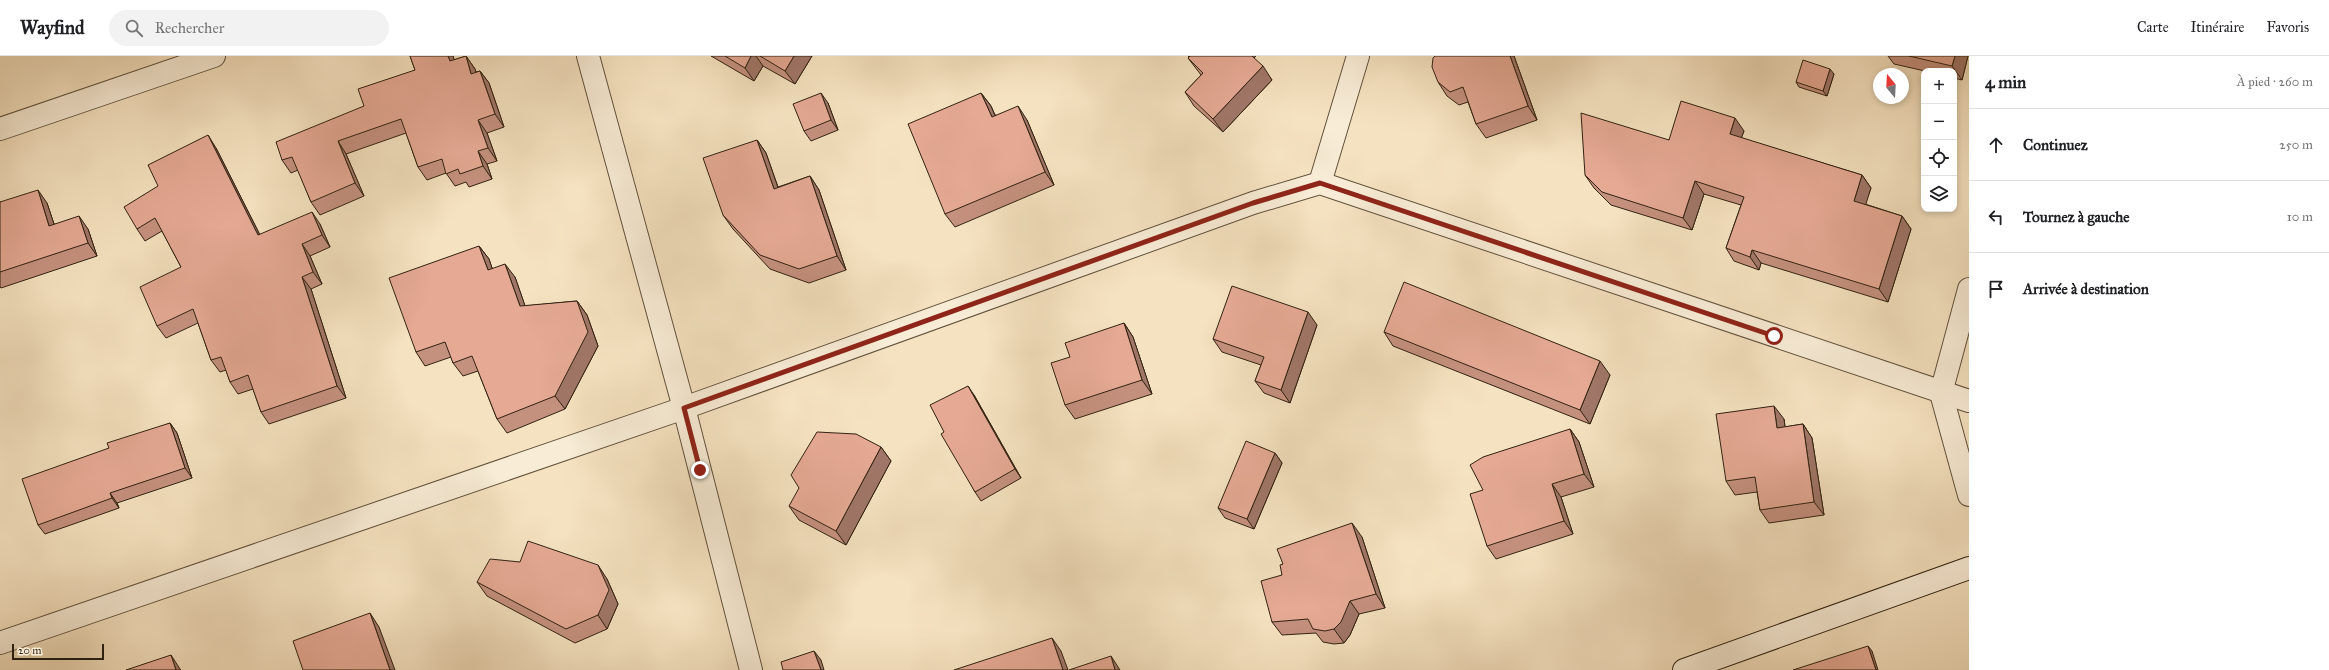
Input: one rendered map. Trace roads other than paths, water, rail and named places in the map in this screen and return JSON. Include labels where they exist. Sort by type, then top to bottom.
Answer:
[{"type":"street","points":[[0,129],[214,56]]},
{"type":"street","points":[[588,56],[684,408],[751,670]]},
{"type":"street","points":[[1320,183],[1358,56]]},
{"type":"street","points":[[0,643],[684,408],[1253,203],[1320,183],[1941,393],[1969,401]]},
{"type":"street","points":[[1969,289],[1941,393],[1969,495]]},
{"type":"street","points":[[1684,670],[1969,568]]}]
